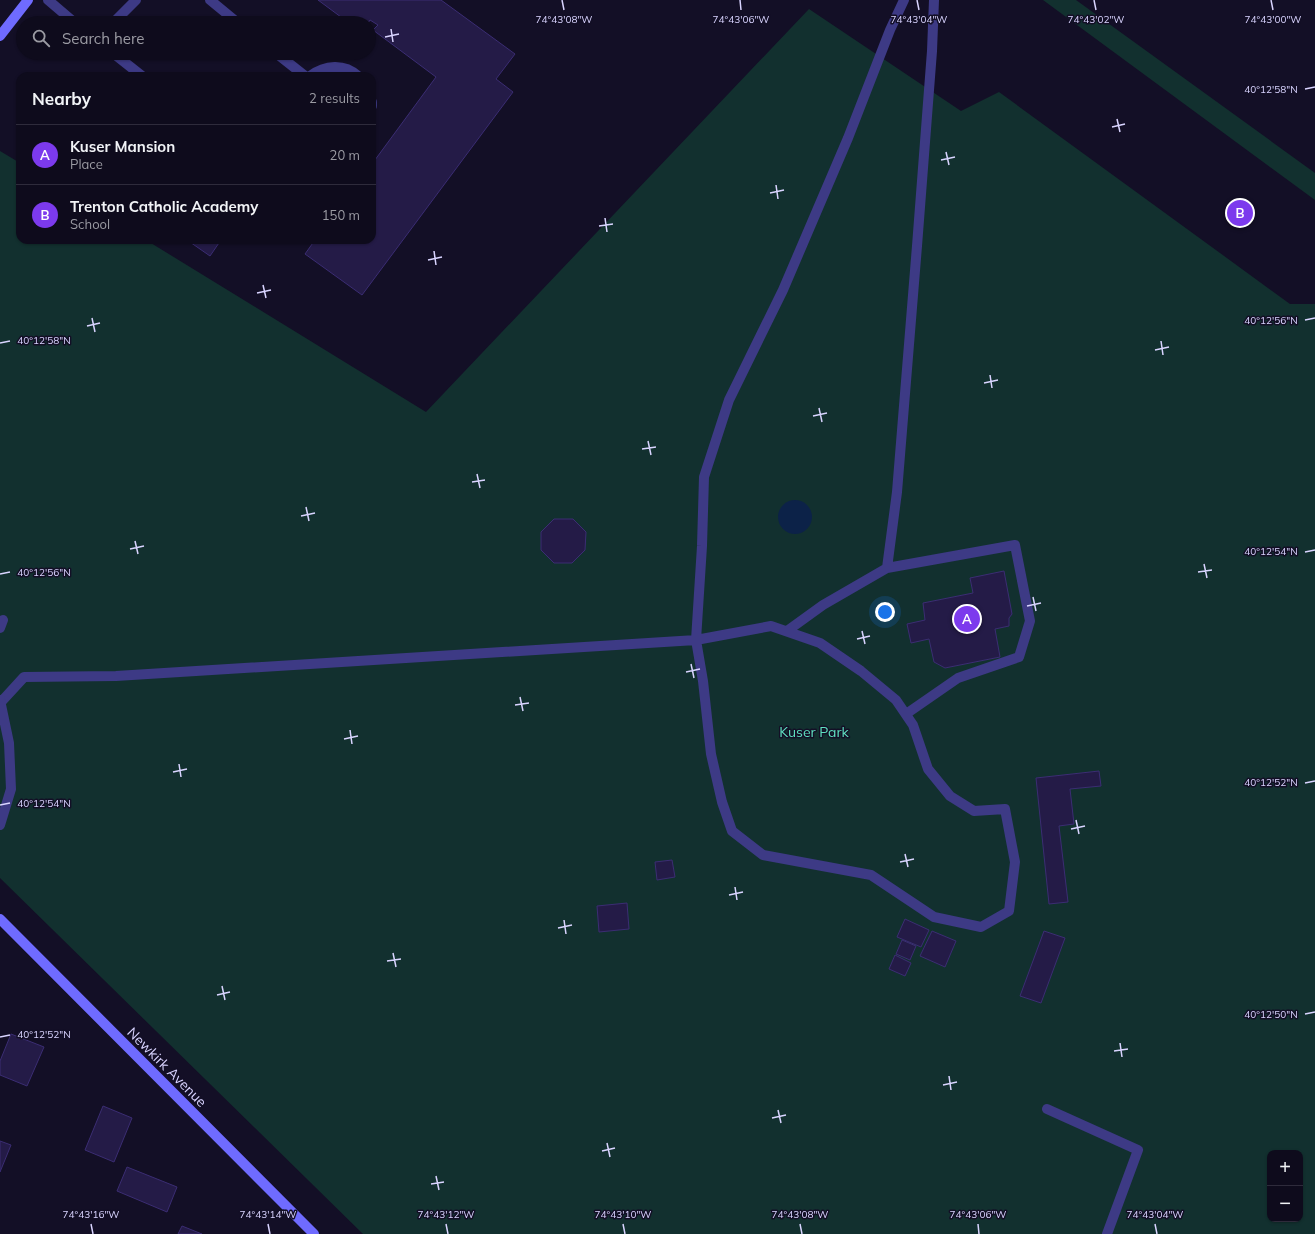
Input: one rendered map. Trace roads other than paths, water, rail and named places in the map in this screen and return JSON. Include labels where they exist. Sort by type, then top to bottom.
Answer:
[{"type":"street","points":[[0,36],[28,0]]},
{"type":"street","points":[[48,0],[67,16]]},
{"type":"street","points":[[120,16],[136,0]]},
{"type":"street","points":[[210,0],[229,16]]},
{"type":"street","points":[[0,826],[11,789],[9,743],[1,701],[24,677],[116,676],[696,640],[771,626],[820,643],[861,671],[896,700],[913,725],[928,770],[950,796],[974,811],[1005,808],[1015,862],[1009,911],[980,927],[934,917],[871,874],[829,868],[763,855],[732,831],[722,802],[711,754],[696,640],[702,546],[704,477],[729,400],[783,290],[848,138],[890,30],[904,0]]},
{"type":"street","points":[[887,568],[897,492],[932,51],[934,0]]},
{"type":"street","points":[[122,60],[137,72]]},
{"type":"street","points":[[285,60],[300,72]]},
{"type":"street","points":[[315,72],[330,67],[342,67],[354,72]]},
{"type":"street","points":[[787,631],[823,606],[887,568],[1015,545],[1030,621],[1019,657],[958,678],[906,714]]},
{"type":"street","name":"Newkirk Avenue","points":[[1,922],[311,1233]]},
{"type":"street","points":[[1047,1109],[1138,1150],[1107,1234]]},
{"type":"water","points":[[795,500],[801,501],[807,505],[811,511],[811,523],[807,529],[801,533],[795,534],[789,533],[783,529],[779,523],[778,517],[779,511],[783,505],[789,501]]},
{"type":"place","name":"Trenton Catholic Academy","points":[[1240,213]]},
{"type":"place","name":"Kuser Mansion","points":[[967,619]]},
{"type":"park label","name":"Kuser Park","points":[[814,732]]}]
